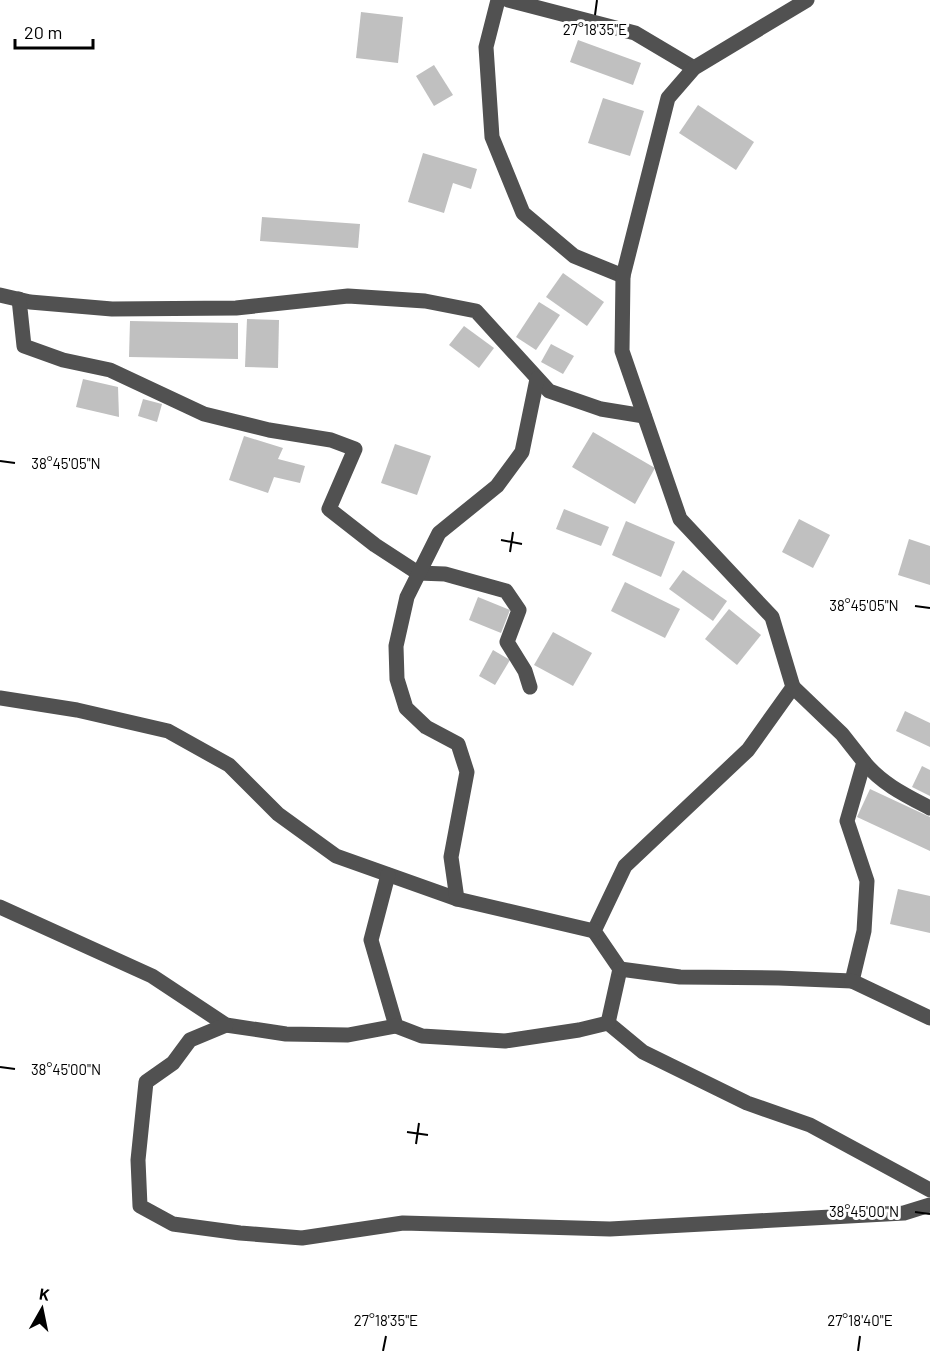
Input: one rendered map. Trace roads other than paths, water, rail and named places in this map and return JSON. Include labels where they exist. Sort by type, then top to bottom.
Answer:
[{"type":"street","points":[[498,0],[486,47],[492,137],[523,213],[574,256],[623,276]]},
{"type":"street","points":[[508,0],[634,33],[694,68]]},
{"type":"street","points":[[807,0],[694,68],[668,98],[623,276],[622,351],[680,519],[772,617],[793,687],[842,734],[875,776],[893,789],[930,808]]},
{"type":"street","points":[[0,295],[112,309],[236,308],[348,296],[425,302],[476,311],[549,391],[601,409],[644,416]]},
{"type":"street","points":[[20,299],[24,346],[63,360],[110,370],[204,414],[269,430],[331,440],[355,449],[329,509],[375,545],[418,573],[445,574],[506,591],[519,610],[507,642],[525,671],[530,687]]},
{"type":"street","points":[[457,899],[451,857],[467,772],[458,744],[426,727],[406,708],[397,679],[396,646],[406,597],[439,533],[497,486],[522,452],[537,379]]},
{"type":"street","points":[[594,931],[625,866],[748,750],[793,687]]},
{"type":"street","points":[[0,698],[77,710],[168,731],[229,765],[278,814],[336,856],[457,899],[594,931],[620,969],[608,1023]]},
{"type":"street","points":[[852,981],[864,931],[867,881],[847,821],[864,762]]},
{"type":"street","points":[[388,875],[371,940],[396,1026]]},
{"type":"street","points":[[0,908],[152,976],[226,1025],[286,1034],[348,1035],[396,1026],[422,1036],[505,1041],[579,1030],[608,1023]]},
{"type":"street","points":[[620,969],[680,977],[852,981],[930,1018]]},
{"type":"street","points":[[608,1023],[643,1052],[747,1103],[810,1125],[930,1190]]},
{"type":"street","points":[[226,1025],[190,1040],[173,1064],[146,1082],[138,1160],[140,1206],[173,1224],[302,1238],[403,1223],[610,1229],[904,1213],[930,1205]]}]
